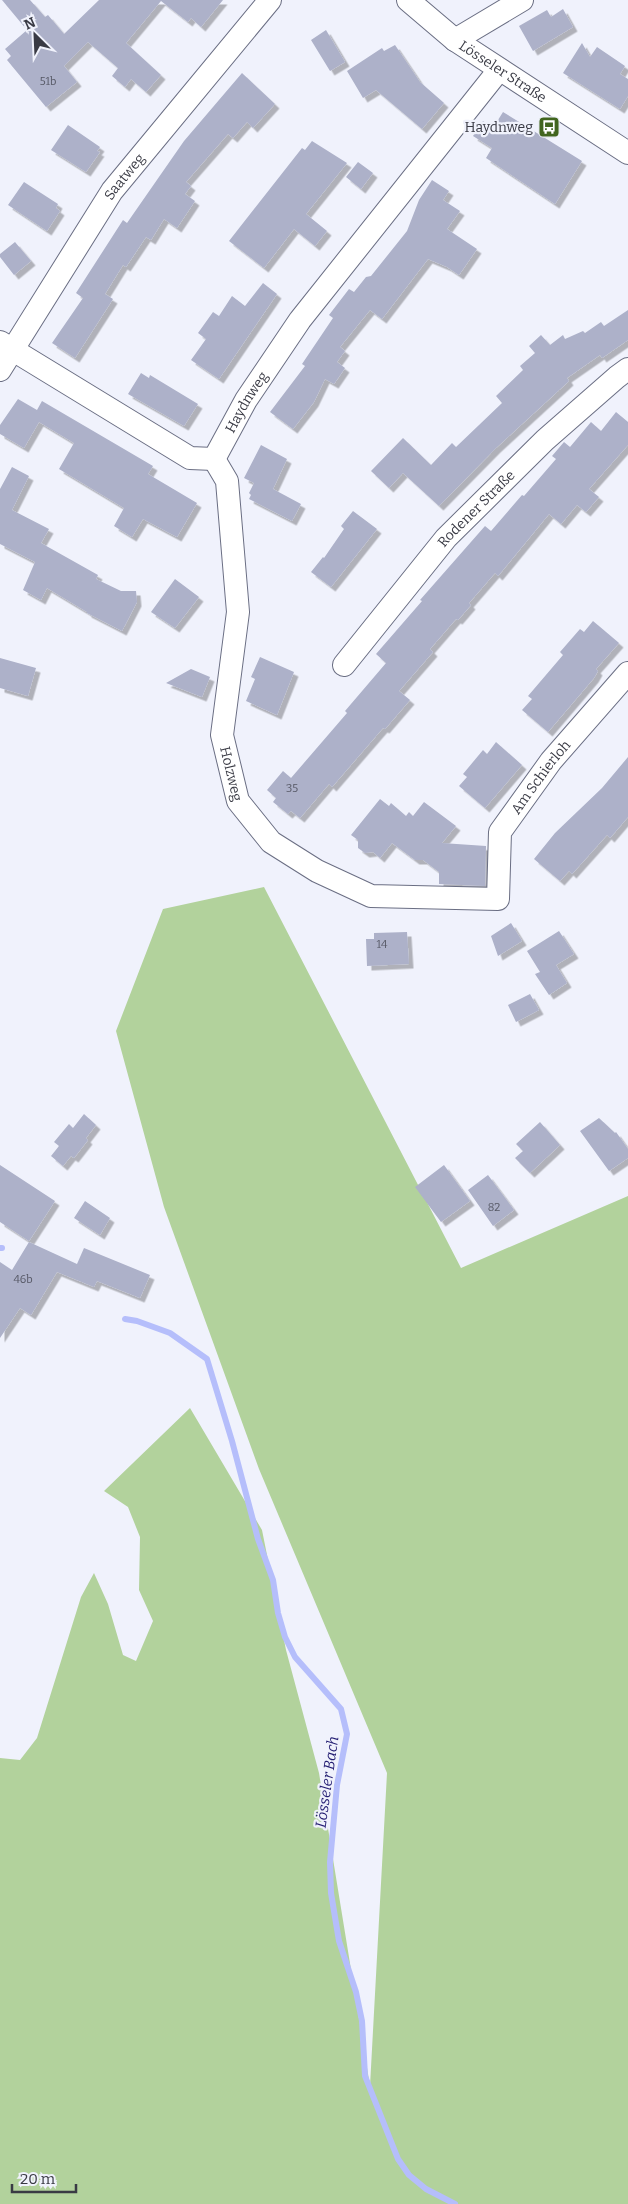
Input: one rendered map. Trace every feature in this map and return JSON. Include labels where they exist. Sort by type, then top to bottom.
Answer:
[{"type":"street","name":"Saatweg","points":[[0,370],[7,346],[112,191],[270,0]]},
{"type":"street","name":"Lösseler Straße","points":[[408,0],[454,40],[628,153]]},
{"type":"street","points":[[454,40],[522,0]]},
{"type":"street","name":"Haydnweg","points":[[214,458],[246,400],[300,320],[499,70]]},
{"type":"street","points":[[7,346],[190,458],[214,458]]},
{"type":"street","name":"Rodener Straße","points":[[344,665],[446,538],[546,440],[628,369]]},
{"type":"street","name":"Holzweg","points":[[214,458],[227,480],[238,612],[222,735],[238,801],[271,842],[317,871],[371,896],[498,899]]},
{"type":"street","name":"Am Schierloh","points":[[498,899],[500,832],[551,761],[628,673]]},
{"type":"green space","points":[[264,887],[461,1268],[628,1196],[628,2204],[0,2204],[0,1758],[20,1760],[37,1738],[81,1597],[94,1573],[108,1604],[123,1655],[136,1661],[153,1621],[139,1590],[140,1537],[128,1507],[104,1491],[190,1408],[262,1530],[286,1650],[319,1773],[370,2086],[387,1773],[259,1469],[164,1207],[116,1031],[163,909]]},
{"type":"building","points":[[2,0],[30,0],[45,17],[48,15],[64,34],[99,0],[223,0],[201,27],[191,18],[188,22],[161,1],[126,43],[161,75],[146,92],[131,79],[125,87],[112,76],[118,68],[88,42],[64,66],[77,82],[46,107],[7,60],[11,56],[5,49],[27,30]]},
{"type":"building","points":[[563,9],[573,27],[533,51],[519,26],[547,10],[551,17]]},
{"type":"building","points":[[326,30],[345,62],[330,71],[311,40]]},
{"type":"building","points":[[582,43],[590,57],[597,47],[625,66],[620,74],[628,79],[628,96],[620,109],[563,73]]},
{"type":"building","points":[[395,45],[420,82],[444,103],[422,129],[376,90],[363,98],[347,71],[382,48],[384,51]]},
{"type":"building","points":[[242,73],[275,104],[253,128],[247,122],[233,138],[228,134],[186,182],[191,186],[185,194],[195,201],[177,228],[164,219],[151,240],[146,237],[126,267],[123,265],[105,294],[113,299],[75,358],[52,343],[83,298],[76,293],[123,220],[127,223],[184,141]]},
{"type":"building","points":[[503,112],[582,161],[555,204],[486,158],[492,148],[473,136],[483,121],[493,128]]},
{"type":"building","points":[[68,125],[100,147],[97,151],[100,152],[86,172],[51,150]]},
{"type":"building","points":[[312,141],[347,163],[306,214],[327,231],[315,246],[294,229],[264,268],[229,241],[302,148],[305,150]]},
{"type":"building","points":[[358,162],[373,173],[361,189],[346,177]]},
{"type":"building","points":[[432,180],[449,191],[443,200],[460,211],[447,229],[477,249],[459,275],[447,267],[428,259],[382,319],[370,310],[340,347],[345,351],[337,362],[345,368],[334,384],[325,379],[314,402],[293,429],[270,412],[305,366],[302,364],[333,318],[329,315],[349,289],[354,292],[366,277],[371,276],[407,231],[419,200]]},
{"type":"building","points":[[24,182],[58,204],[56,208],[60,211],[47,231],[8,205]]},
{"type":"building","points":[[15,242],[31,261],[14,275],[0,257],[0,254]]},
{"type":"building","points":[[263,283],[277,294],[219,379],[191,360],[206,339],[198,333],[213,312],[219,316],[232,296],[245,306]]},
{"type":"building","points":[[628,310],[628,340],[602,358],[600,355],[567,378],[569,381],[496,448],[439,506],[403,473],[389,488],[371,471],[403,438],[431,465],[452,443],[456,447],[502,403],[496,396],[523,370],[520,366],[535,353],[529,346],[541,335],[550,345],[563,335],[565,339],[583,331],[585,333],[601,322],[604,326]]},
{"type":"building","points":[[141,373],[149,378],[150,375],[198,404],[184,426],[128,394]]},
{"type":"building","points":[[18,399],[37,410],[42,401],[153,466],[148,474],[197,503],[177,537],[143,519],[132,537],[114,526],[124,508],[59,469],[74,443],[39,422],[24,448],[0,434],[0,425]]},
{"type":"building","points":[[616,412],[628,422],[628,445],[589,489],[599,497],[586,512],[577,505],[561,524],[549,514],[498,576],[495,573],[469,603],[471,605],[430,649],[433,652],[399,691],[410,700],[332,787],[329,784],[300,818],[291,811],[288,814],[273,802],[276,798],[267,790],[283,771],[291,778],[347,713],[345,711],[386,663],[376,654],[422,601],[420,600],[485,526],[491,531],[522,495],[524,496],[556,459],[552,456],[564,442],[570,447],[591,422],[601,431]]},
{"type":"building","points":[[261,445],[287,459],[273,489],[301,504],[292,521],[249,499],[251,495],[249,493],[254,483],[244,478]]},
{"type":"building","points":[[12,467],[29,476],[12,510],[49,529],[41,543],[98,575],[96,579],[121,591],[136,591],[137,602],[122,631],[87,613],[47,588],[41,600],[23,590],[35,562],[0,544],[0,489]]},
{"type":"building","points":[[353,511],[377,529],[331,587],[311,572],[324,558],[344,529],[341,526]]},
{"type":"building","points":[[175,579],[199,597],[175,628],[151,612]]},
{"type":"building","points":[[593,621],[619,643],[596,669],[598,671],[594,678],[548,732],[522,710],[532,699],[528,696],[563,655],[560,652],[580,629],[584,632]]},
{"type":"building","points":[[260,657],[294,672],[277,715],[246,701],[255,679],[251,677]]},
{"type":"building","points":[[0,658],[36,668],[28,696],[0,688]]},
{"type":"building","points":[[191,669],[210,677],[202,697],[166,683]]},
{"type":"building","points":[[496,742],[522,765],[485,808],[459,786],[467,777],[463,774],[483,750],[487,754]]},
{"type":"building","points":[[628,757],[628,817],[610,838],[607,835],[572,874],[569,871],[560,881],[534,859],[555,833],[602,788]]},
{"type":"building","points":[[380,799],[389,806],[391,803],[406,816],[409,812],[413,816],[424,802],[456,826],[442,843],[486,846],[485,886],[439,884],[439,872],[423,860],[415,860],[392,843],[380,858],[373,852],[365,853],[358,848],[358,840],[351,835]]},
{"type":"building","points":[[511,923],[522,941],[498,956],[491,936]]},
{"type":"building","points":[[559,931],[574,954],[556,965],[567,983],[549,995],[535,974],[540,972],[527,951]]},
{"type":"building","points":[[407,932],[409,964],[367,966],[366,939],[374,939],[374,933]]},
{"type":"building","points":[[530,994],[539,1010],[516,1022],[508,1005]]},
{"type":"building","points":[[84,1114],[96,1125],[86,1138],[88,1140],[74,1158],[71,1156],[63,1166],[51,1156],[59,1146],[54,1142],[69,1124],[73,1128]]},
{"type":"building","points":[[599,1118],[616,1132],[628,1149],[628,1158],[609,1171],[580,1131]]},
{"type":"building","points":[[540,1122],[560,1145],[530,1173],[515,1158],[523,1151],[516,1144]]},
{"type":"building","points":[[0,1165],[55,1201],[29,1241],[0,1222]]},
{"type":"building","points":[[444,1165],[470,1201],[441,1222],[415,1187]]},
{"type":"building","points":[[488,1175],[514,1210],[493,1226],[468,1190]]},
{"type":"building","points":[[85,1201],[110,1218],[100,1235],[74,1218]]},
{"type":"building","points":[[29,1242],[77,1264],[84,1248],[150,1275],[140,1298],[97,1281],[94,1287],[57,1272],[31,1315],[20,1308],[0,1338],[0,1262],[12,1270]]},
{"type":"waterway","name":"Lösseler Bach","points":[[125,1319],[137,1321],[170,1333],[207,1359],[232,1441],[258,1539],[273,1580],[278,1613],[285,1637],[295,1657],[341,1709],[347,1734],[337,1785],[330,1862],[331,1893],[339,1941],[356,1992],[362,2021],[365,2076],[398,2159],[409,2175],[426,2189],[455,2204]]},
{"type":"place","name":"Haydnweg","points":[[549,127]]}]
